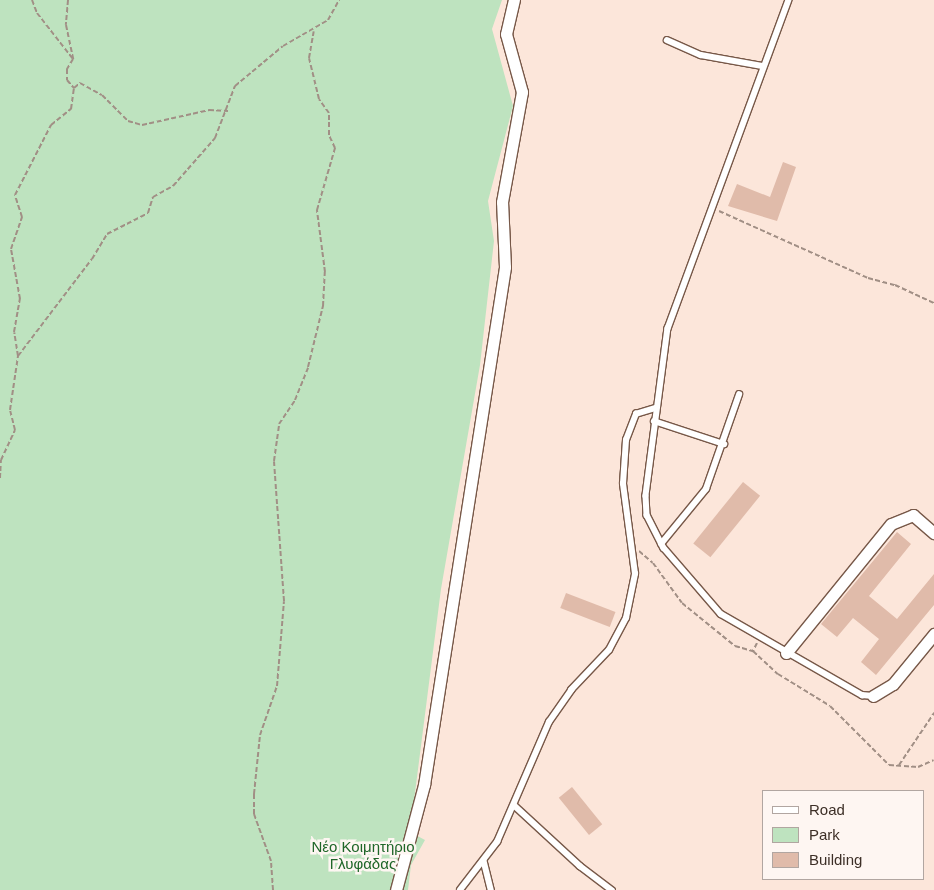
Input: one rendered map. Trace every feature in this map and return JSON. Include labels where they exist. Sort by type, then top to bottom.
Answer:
[{"type":"street","points":[[396,890],[424,785],[503,276],[502,202],[522,92],[506,34],[514,0]]},
{"type":"street","points":[[786,653],[891,524],[914,515],[934,533]]},
{"type":"street","points":[[872,696],[892,684],[934,634]]},
{"type":"lane","points":[[789,0],[762,66],[668,328],[654,421],[646,496],[648,515],[661,544],[721,614],[759,638],[862,695],[872,696]]},
{"type":"lane","points":[[667,40],[702,55],[762,66]]},
{"type":"lane","points":[[661,544],[706,488],[724,444],[739,395]]},
{"type":"lane","points":[[460,890],[484,861],[514,805],[548,722],[571,690],[609,650],[626,618],[633,588],[633,549],[623,484],[626,440],[636,414],[656,408]]},
{"type":"lane","points":[[654,421],[724,444]]},
{"type":"lane","points":[[514,805],[580,866],[612,890]]},
{"type":"lane","points":[[484,861],[491,890]]},
{"type":"path","points":[[32,0],[37,13],[72,59]]},
{"type":"path","points":[[68,0],[66,25],[72,59],[67,69],[67,80],[74,88]]},
{"type":"path","points":[[18,356],[92,259],[107,234],[148,213],[153,196],[174,186],[215,138],[228,110],[235,86],[284,46],[328,20],[339,0]]},
{"type":"path","points":[[273,890],[271,861],[254,814],[254,794],[260,735],[277,686],[284,601],[274,461],[279,424],[295,400],[308,367],[323,306],[324,272],[318,210],[334,148],[329,135],[329,113],[319,99],[309,58],[314,30]]},
{"type":"path","points":[[0,478],[1,460],[15,430],[10,410],[18,356],[14,332],[20,299],[11,249],[22,217],[15,195],[51,125],[71,110],[74,88],[80,83],[102,96],[128,121],[142,125],[209,110],[228,110]]},
{"type":"path","points":[[710,207],[868,278],[895,285],[934,303]]},
{"type":"path","points":[[633,549],[654,563],[682,603],[735,646],[752,651],[778,674],[830,706],[888,765],[918,768],[934,760]]},
{"type":"path","points":[[752,651],[759,638]]},
{"type":"path","points":[[899,766],[934,713]]},
{"type":"green space","name":"Νέο Κοιμητήριο Γλυφάδας","points":[[0,0],[502,0],[492,29],[513,106],[488,201],[494,241],[480,365],[441,589],[410,832],[425,840],[411,865],[408,890],[0,890]]},
{"type":"building","points":[[783,162],[796,167],[777,221],[728,206],[737,184],[770,197]]},
{"type":"building","points":[[743,482],[760,496],[710,557],[693,543]]},
{"type":"building","points":[[897,532],[911,544],[869,596],[897,619],[934,574],[934,605],[876,675],[861,662],[879,639],[853,618],[837,637],[821,624]]},
{"type":"building","points":[[566,593],[615,612],[610,627],[560,608]]},
{"type":"building","points":[[572,787],[602,824],[589,835],[559,798]]}]
